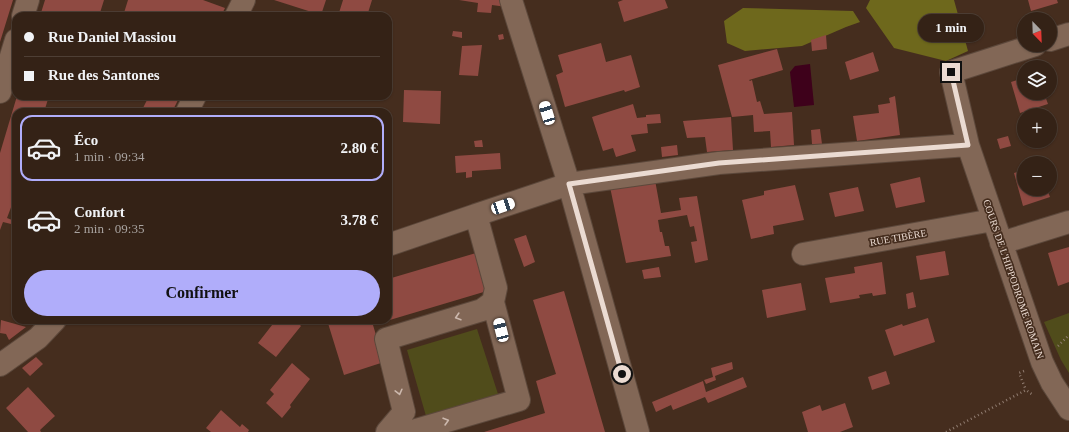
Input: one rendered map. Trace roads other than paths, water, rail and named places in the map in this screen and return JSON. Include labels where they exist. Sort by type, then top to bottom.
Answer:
[{"type":"street","points":[[24,12],[28,0]]},
{"type":"street","points":[[238,12],[244,0]]},
{"type":"street","points":[[511,0],[569,184],[638,432]]},
{"type":"street","points":[[1057,38],[1069,34]]},
{"type":"street","name":"COURS DE L'HIPPODROME ROMAIN","points":[[1017,51],[951,72],[968,145],[1043,366],[1069,409]]},
{"type":"street","points":[[0,92],[12,53]]},
{"type":"street","points":[[392,244],[569,184],[719,163],[968,145]]},
{"type":"street","points":[[409,432],[518,400],[493,302],[496,288],[476,215]]},
{"type":"street","name":"RUE TIBÈRE","points":[[803,254],[993,220]]},
{"type":"street","points":[[1001,243],[1069,222]]},
{"type":"street","points":[[387,432],[404,412],[386,339],[482,310],[493,302]]},
{"type":"street","points":[[0,365],[38,338],[51,324]]}]
